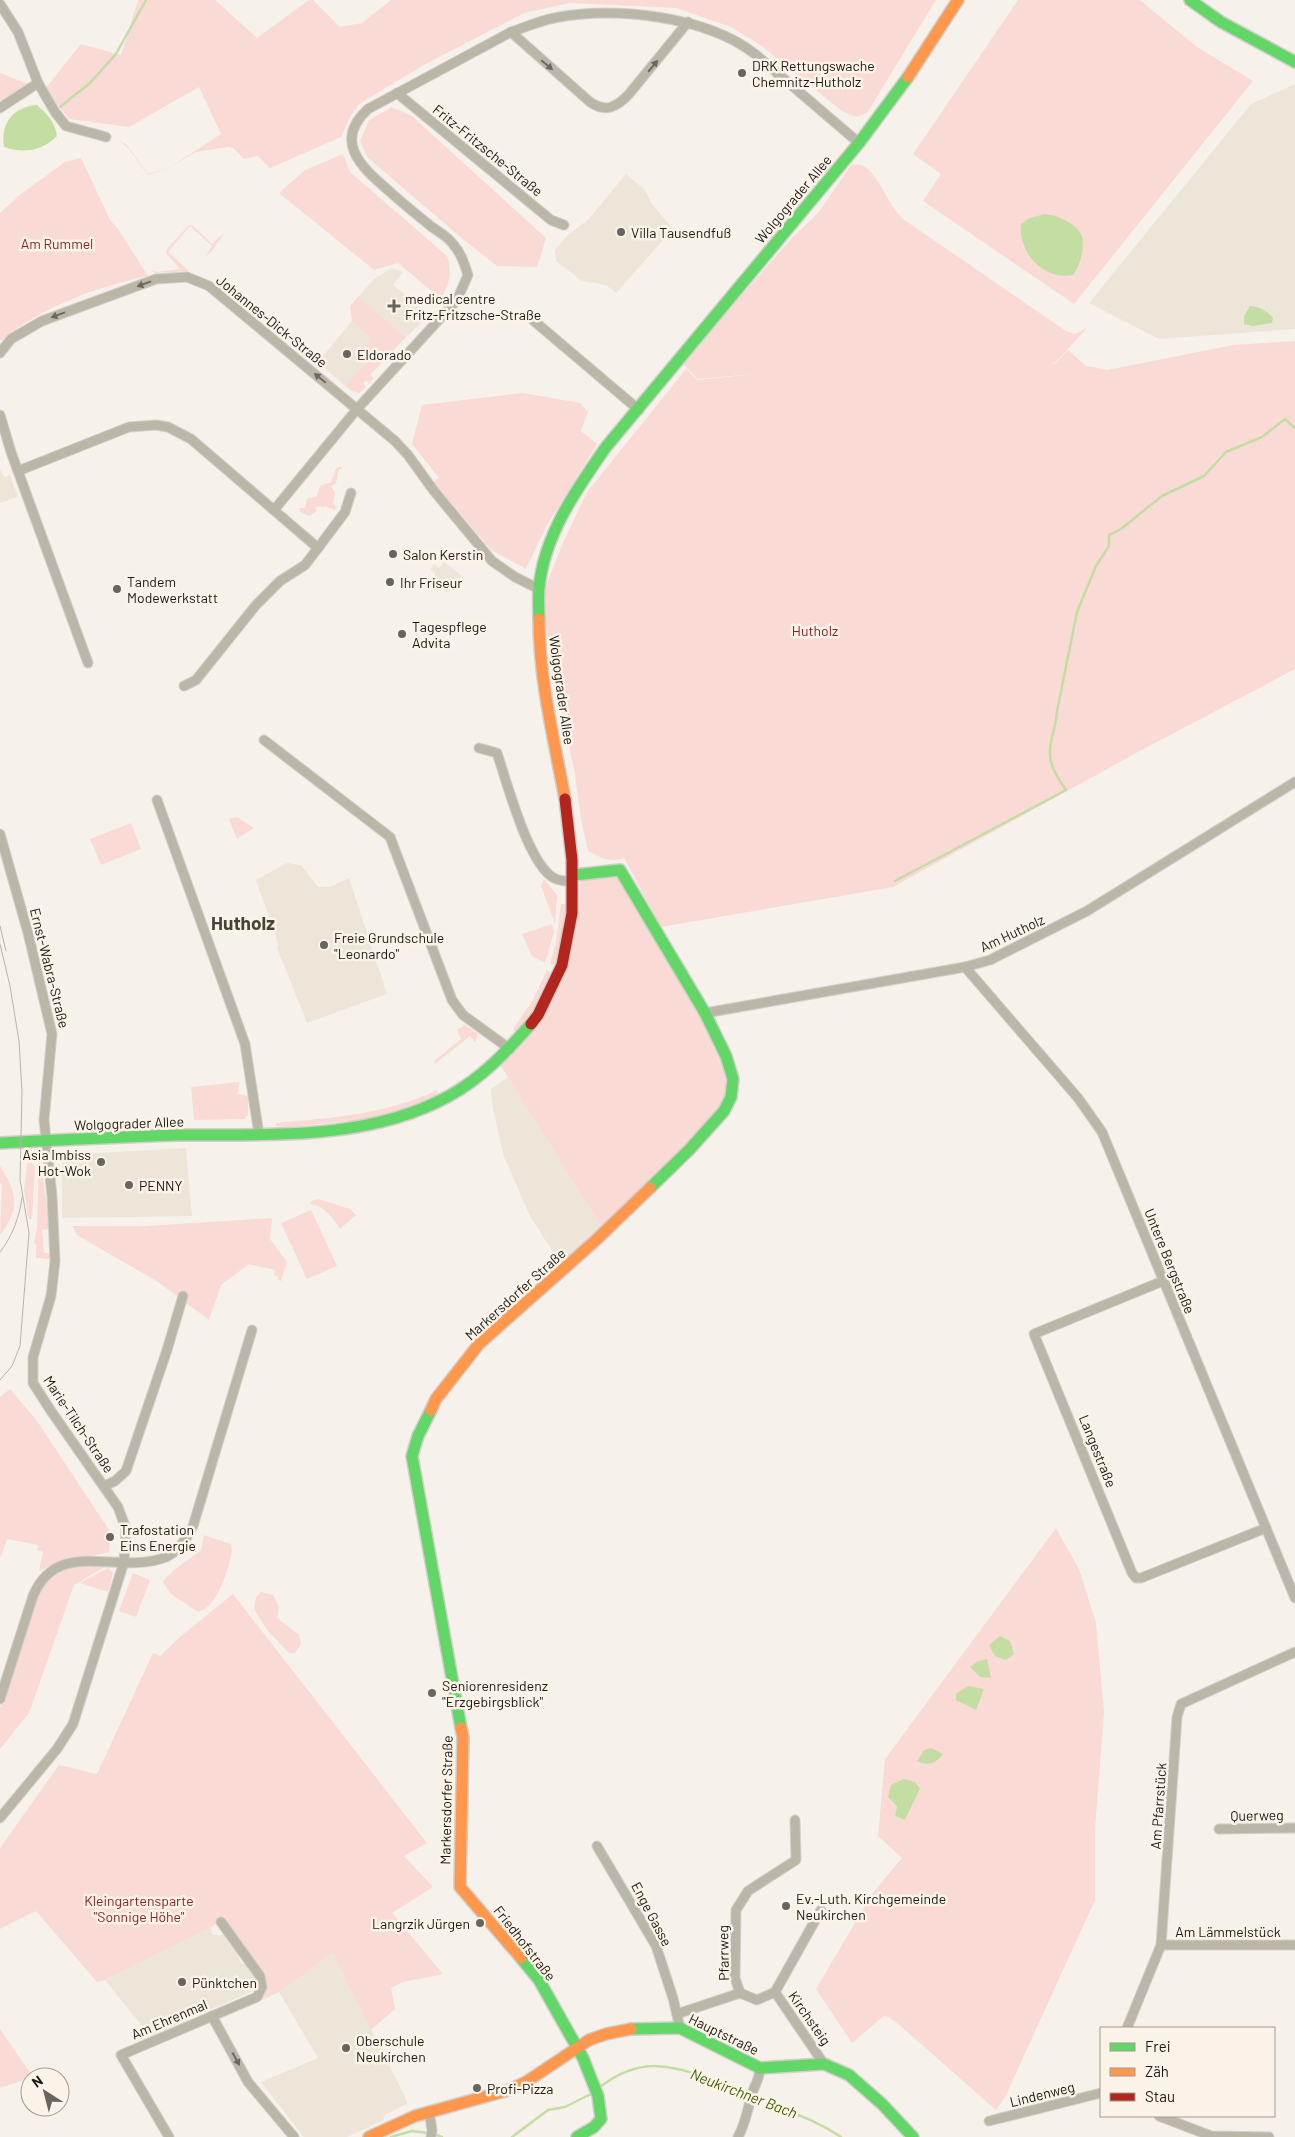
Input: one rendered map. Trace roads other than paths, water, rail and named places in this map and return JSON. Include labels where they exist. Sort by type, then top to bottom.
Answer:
[{"type":"main road","name":"Wolgograder Allee","points":[[0,1144],[259,1134],[356,1127],[398,1117],[423,1108],[466,1087],[494,1065],[510,1049],[538,1015],[557,978],[570,929],[573,879],[563,796],[539,646],[539,590],[543,564],[563,513],[577,488],[606,447],[639,410],[859,143],[908,77],[958,0]]},
{"type":"main road","points":[[1190,0],[1220,22],[1295,62]]},
{"type":"main road","name":"Markersdorfer Straße","points":[[460,1887],[463,1737],[412,1456],[418,1436],[436,1399],[479,1344],[595,1242],[688,1150],[724,1111],[733,1090],[733,1080],[726,1056],[705,1013],[620,870],[573,879]]},
{"type":"main road","name":"Friedhofstraße","points":[[460,1887],[504,1936],[539,1980],[568,2034],[578,2046],[596,2090],[601,2119],[594,2127],[577,2137]]},
{"type":"main road","name":"Hauptstraße","points":[[369,2137],[429,2111],[509,2090],[526,2082],[578,2046],[606,2034],[639,2028],[680,2028],[760,2068],[824,2064],[849,2075],[882,2104],[913,2137]]},
{"type":"street","points":[[0,4],[18,32],[38,82],[54,112],[66,126],[106,136]]},
{"type":"street","points":[[274,510],[358,409],[457,300],[468,275],[462,256],[452,242],[393,195],[364,169],[356,157],[351,140],[355,124],[368,109],[511,32],[536,22],[555,18],[611,13],[688,22],[712,29],[745,46],[859,143]]},
{"type":"street","points":[[511,32],[590,102],[598,107],[609,109],[620,104],[688,22]]},
{"type":"street","points":[[0,108],[38,82]]},
{"type":"street","name":"Fritz-Fritzsche-Straße","points":[[397,93],[551,220],[564,225]]},
{"type":"street","name":"Johannes-Dick-Straße","points":[[0,353],[11,339],[42,320],[156,279],[186,277],[209,286],[358,409],[408,455],[434,492],[492,561],[515,577],[539,590]]},
{"type":"street","points":[[534,321],[639,410]]},
{"type":"street","points":[[0,414],[18,471],[88,663]]},
{"type":"street","points":[[18,471],[129,427],[156,425],[179,432],[190,439],[318,548]]},
{"type":"street","points":[[184,686],[196,680],[256,606],[280,581],[304,565],[345,512],[350,493]]},
{"type":"street","points":[[264,740],[390,837],[452,1000],[463,1015],[510,1049]]},
{"type":"street","points":[[479,748],[497,753],[525,834],[540,865],[555,878],[573,879]]},
{"type":"street","name":"Am Hutholz","points":[[705,1013],[965,967],[990,960],[1087,911],[1295,782]]},
{"type":"street","points":[[157,800],[246,1044],[259,1134]]},
{"type":"street","name":"Ernst-Wabra-Straße","points":[[0,834],[28,934],[52,1034],[44,1120],[46,1141]]},
{"type":"street","name":"Untere Bergstraße","points":[[965,967],[1078,1098],[1102,1132],[1295,1598]]},
{"type":"street","name":"Marie-Tilch-Straße","points":[[0,1818],[57,1749],[72,1724],[124,1562],[126,1529],[118,1507],[33,1383],[33,1357],[51,1296],[55,1261],[52,1196],[46,1141]]},
{"type":"street","name":"Langestraße","points":[[1163,1281],[1034,1334],[1132,1573],[1136,1578],[1141,1578],[1266,1528]]},
{"type":"street","name":"Marie-Tilch-Straße","points":[[104,1486],[115,1481],[126,1471],[167,1350],[183,1296]]},
{"type":"street","points":[[0,1699],[33,1596],[38,1584],[47,1573],[59,1566],[77,1561],[124,1562],[156,1560],[167,1556],[186,1540],[193,1526],[252,1330]]},
{"type":"street","name":"Am Pfarrstück","points":[[1128,2027],[1161,1945],[1177,1724],[1181,1704],[1295,1652]]},
{"type":"street","name":"Pfarrweg","points":[[740,1993],[735,1978],[736,1910],[748,1891],[796,1860],[795,1820]]},
{"type":"street","name":"Querweg","points":[[1219,1829],[1295,1828]]},
{"type":"street","name":"Enge Gasse","points":[[597,1846],[656,1946],[678,2014],[680,2028]]},
{"type":"street","name":"Kirchsteig","points":[[821,1910],[774,1992],[824,2064]]},
{"type":"street","name":"Am Ehrenmal","points":[[169,2137],[121,2055],[257,1997],[262,1987],[260,1976],[221,1922]]},
{"type":"street","name":"Am Lämmelstück","points":[[1161,1945],[1295,1946]]},
{"type":"street","name":"Pfarrweg","points":[[678,2014],[740,1993],[757,2000],[774,1992]]},
{"type":"street","points":[[212,2016],[248,2082],[294,2137]]},
{"type":"street","points":[[738,2137],[760,2075],[760,2068]]},
{"type":"street","name":"Lindenweg","points":[[990,2121],[1100,2093]]},
{"type":"street","points":[[429,2111],[432,2133]]},
{"type":"street","points":[[1162,2117],[1211,2136],[1269,2137]]},
{"type":"waterway","points":[[60,107],[90,83],[116,54],[146,0]]},
{"type":"waterway","points":[[895,881],[1066,790],[1053,768],[1050,754],[1051,743],[1077,612],[1096,566],[1109,546],[1109,535],[1121,529],[1162,496],[1204,476],[1226,452],[1262,437],[1285,419],[1295,428]]},
{"type":"waterway","name":"Neukirchner Bach","points":[[599,2088],[628,2071],[642,2067],[656,2066],[685,2070],[748,2092],[806,2118],[841,2137]]},
{"type":"waterway","name":"Neukirchner Bach","points":[[512,2137],[548,2110],[565,2107],[593,2093]]},
{"type":"waterway","name":"Neukirchner Bach","points":[[391,2137],[412,2131],[428,2133]]},
{"type":"waterway","name":"Neukirchner Bach","points":[[434,2134],[442,2137]]},
{"type":"tram line","points":[[0,926],[6,951]]},
{"type":"tram line","points":[[0,944],[10,986],[19,1041],[22,1092],[20,1179],[29,1233],[20,1346],[12,1366],[0,1380]]},
{"type":"tram line","points":[[0,1252],[15,1226],[22,1197]]},
{"type":"place","name":"DRK Rettungswache Chemnitz-Hutholz","points":[[742,73]]},
{"type":"place","name":"Villa Tausendfuß","points":[[621,232]]},
{"type":"place","name":"medical centre Fritz-Fritzsche-Straße","points":[[394,306]]},
{"type":"place","name":"Eldorado","points":[[347,354]]},
{"type":"place","name":"Salon Kerstin","points":[[393,554]]},
{"type":"place","name":"Ihr Friseur","points":[[390,582]]},
{"type":"place","name":"Tandem Modewerkstatt","points":[[117,589]]},
{"type":"place","name":"Tagespflege Advita","points":[[402,634]]},
{"type":"place","name":"Freie Grundschule \"Leonardo\"","points":[[324,945]]},
{"type":"place","name":"Asia Imbiss Hot-Wok","points":[[101,1162]]},
{"type":"place","name":"PENNY","points":[[129,1185]]},
{"type":"place","name":"Trafostation Eins Energie","points":[[110,1537]]},
{"type":"place","name":"Seniorenresidenz \"Erzgebirgsblick\"","points":[[432,1693]]},
{"type":"place","name":"Ev.-Luth. Kirchgemeinde Neukirchen","points":[[786,1906]]},
{"type":"place","name":"Langrzik Jürgen","points":[[480,1923]]},
{"type":"place","name":"Pünktchen","points":[[182,1982]]},
{"type":"place","name":"Oberschule Neukirchen","points":[[346,2048]]},
{"type":"place","name":"Profi-Pizza","points":[[477,2088]]},
{"type":"district","name":"Hutholz","points":[[243,922]]},
{"type":"park label","name":"Am Rummel","points":[[57,243]]},
{"type":"park label","name":"Kleingartensparte \"Sonnige Höhe\"","points":[[139,1908]]}]
